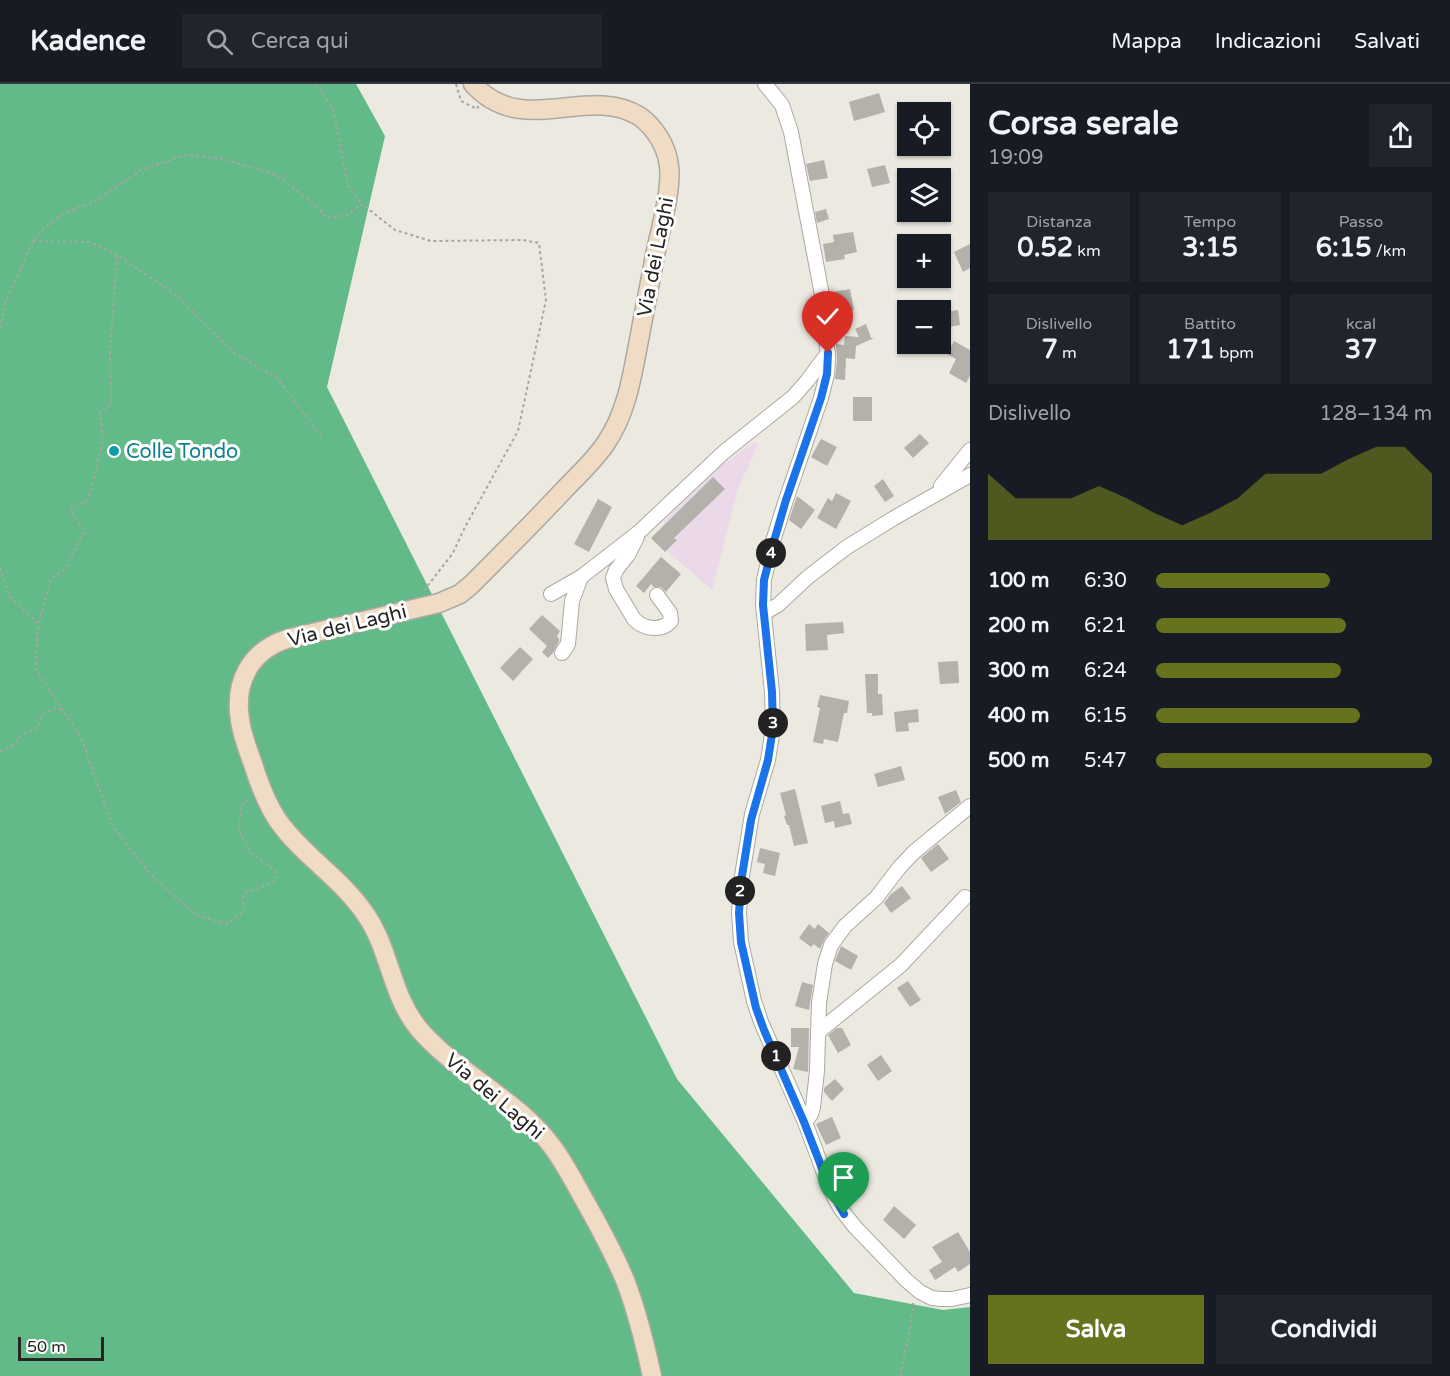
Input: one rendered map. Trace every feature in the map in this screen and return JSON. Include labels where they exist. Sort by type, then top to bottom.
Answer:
[{"type":"main road","name":"Via dei Laghi","points":[[473,84],[490,99],[512,108],[538,109],[598,104],[617,106],[632,112],[647,123],[660,140],[668,158],[669,177],[631,381],[622,412],[613,431],[592,461],[460,594],[439,603],[283,640],[270,646],[254,659],[247,669],[241,683],[239,715],[243,736],[274,814],[300,845],[347,891],[369,920],[380,941],[402,1002],[418,1028],[434,1044],[528,1120],[559,1157],[596,1222],[625,1280],[639,1323],[652,1376]]},
{"type":"street","points":[[765,84],[782,105],[791,132],[824,309],[828,353],[827,374],[821,398],[786,500],[767,567],[764,587],[764,616],[772,692],[773,728],[768,760],[750,826],[740,896],[740,927],[744,955],[756,1008],[764,1030],[837,1204],[855,1227],[914,1288],[927,1296],[941,1299],[970,1295]]},
{"type":"street","points":[[551,594],[581,577],[639,532],[716,459],[793,397],[828,353]]},
{"type":"street","points":[[935,493],[970,450]]},
{"type":"street","points":[[764,616],[808,576],[840,552],[935,493],[970,475]]},
{"type":"street","points":[[639,532],[632,548],[614,574],[613,582],[634,619],[651,628],[667,626],[672,616],[657,595]]},
{"type":"street","points":[[562,653],[568,644],[572,601],[581,577]]},
{"type":"street","points":[[804,1122],[812,1111],[817,1071],[819,1003],[827,954],[833,941],[845,926],[872,902],[914,852],[970,806]]},
{"type":"street","points":[[818,1032],[897,969],[965,897]]},
{"type":"path","points":[[316,84],[333,109],[348,186],[362,204],[394,230],[431,241],[523,240],[539,243],[546,300],[518,431],[453,553],[422,591],[420,607]]},
{"type":"path","points":[[0,328],[6,301],[33,241],[44,228],[67,212],[96,201],[141,170],[186,155],[224,159],[278,176],[316,206],[327,218],[346,215],[362,204]]},
{"type":"path","points":[[33,241],[90,242],[117,255],[176,295],[236,354],[276,377],[322,437]]},
{"type":"path","points":[[117,255],[110,354],[111,405],[100,412],[103,441],[91,491],[86,502],[70,510],[85,531],[64,570],[51,578],[38,623],[36,669],[81,737],[112,825],[150,874],[196,915],[227,924],[244,911],[243,894],[276,881],[275,870],[251,853],[239,831],[240,805],[251,797],[264,793]]},
{"type":"path","points":[[0,568],[9,596],[38,623]]},
{"type":"path","points":[[0,752],[13,745],[23,734],[35,729],[41,716],[45,713],[55,708],[60,710],[62,708]]},
{"type":"path","points":[[900,1376],[911,1323],[914,1288]]},
{"type":"shaded area","points":[[754,442],[758,445],[738,489],[712,590],[656,541],[666,519],[720,467]]},
{"type":"green space","points":[[0,84],[356,84],[385,136],[327,387],[677,1079],[854,1293],[943,1310],[970,1307],[970,1376],[0,1376]]},
{"type":"building","points":[[879,93],[885,112],[854,121],[849,102]]},
{"type":"building","points":[[824,160],[828,178],[810,181],[806,164]]},
{"type":"building","points":[[885,165],[890,183],[872,187],[867,169]]},
{"type":"building","points":[[826,209],[829,219],[817,223],[815,212]]},
{"type":"building","points":[[853,232],[857,252],[844,255],[845,259],[826,262],[823,244],[834,242],[833,235]]},
{"type":"building","points":[[970,244],[970,268],[963,272],[954,252]]},
{"type":"building","points":[[850,289],[854,310],[837,313],[833,292]]},
{"type":"building","points":[[958,310],[960,325],[951,326],[951,311]]},
{"type":"building","points":[[866,324],[871,338],[874,338],[856,346],[855,359],[846,358],[845,380],[835,379],[836,344],[844,345],[845,336],[859,337],[855,329]]},
{"type":"building","points":[[954,341],[970,350],[970,376],[966,383],[949,373],[956,359],[947,354],[951,354]]},
{"type":"building","points":[[853,397],[872,397],[872,421],[853,421]]},
{"type":"building","points":[[920,434],[929,443],[913,458],[904,448]]},
{"type":"building","points":[[821,439],[837,447],[827,466],[811,457]]},
{"type":"building","points":[[713,477],[725,489],[674,538],[677,540],[665,552],[651,538]]},
{"type":"building","points":[[883,479],[894,496],[885,502],[874,486]]},
{"type":"building","points":[[836,493],[851,501],[836,529],[817,518],[828,498],[832,501]]},
{"type":"building","points":[[797,496],[815,510],[801,529],[789,520]]},
{"type":"building","points":[[598,499],[612,507],[589,552],[574,544]]},
{"type":"building","points":[[661,557],[681,574],[666,592],[661,587],[654,587],[651,584],[644,593],[636,586]]},
{"type":"building","points":[[542,615],[560,631],[557,636],[559,641],[548,658],[542,652],[547,646],[529,629]]},
{"type":"building","points":[[843,622],[844,633],[827,635],[828,650],[806,651],[805,624]]},
{"type":"building","points":[[520,647],[533,659],[513,681],[500,668]]},
{"type":"building","points":[[958,661],[959,683],[940,684],[938,662]]},
{"type":"building","points":[[865,674],[878,674],[878,694],[882,694],[883,715],[872,716],[872,713],[867,713]]},
{"type":"building","points":[[820,695],[849,701],[838,742],[824,739],[823,744],[813,742],[820,708],[817,707]]},
{"type":"building","points":[[918,709],[919,722],[908,723],[909,731],[896,732],[894,712]]},
{"type":"building","points":[[901,766],[905,780],[878,787],[874,774]]},
{"type":"building","points":[[795,789],[808,843],[794,846],[789,825],[784,816],[786,815],[780,793]]},
{"type":"building","points":[[956,790],[961,802],[945,814],[938,797]]},
{"type":"building","points":[[840,801],[843,814],[849,813],[852,824],[835,828],[834,821],[825,823],[821,806]]},
{"type":"building","points":[[938,844],[949,859],[931,872],[921,858]]},
{"type":"building","points":[[760,848],[780,853],[775,876],[763,873],[765,864],[757,862]]},
{"type":"building","points":[[902,886],[911,898],[891,913],[884,903]]},
{"type":"building","points":[[809,924],[815,929],[818,924],[829,933],[820,949],[814,944],[811,947],[799,938]]},
{"type":"building","points":[[841,946],[858,956],[851,970],[835,961]]},
{"type":"building","points":[[908,981],[921,1000],[910,1007],[897,988]]},
{"type":"building","points":[[802,982],[813,985],[809,1010],[795,1006]]},
{"type":"building","points":[[791,1028],[809,1028],[808,1072],[793,1069],[799,1047],[791,1047]]},
{"type":"building","points":[[837,1028],[842,1028],[851,1045],[838,1053],[828,1035]]},
{"type":"building","points":[[881,1055],[892,1071],[878,1081],[867,1065]]},
{"type":"building","points":[[835,1079],[844,1089],[832,1101],[824,1092],[824,1088]]},
{"type":"building","points":[[832,1117],[841,1138],[826,1145],[816,1124]]},
{"type":"building","points":[[894,1206],[916,1225],[904,1239],[883,1220]]},
{"type":"building","points":[[958,1232],[970,1252],[970,1264],[958,1272],[955,1267],[935,1280],[929,1270],[942,1262],[932,1247]]},
{"type":"place","name":"Colle Tondo","points":[[114,451]]},
{"type":"route","points":[[828,353],[827,374],[821,398],[786,500],[764,580],[763,605],[772,692],[773,728],[768,760],[751,820],[741,882],[739,913],[741,942],[756,1008],[830,1189],[844,1214]]}]
